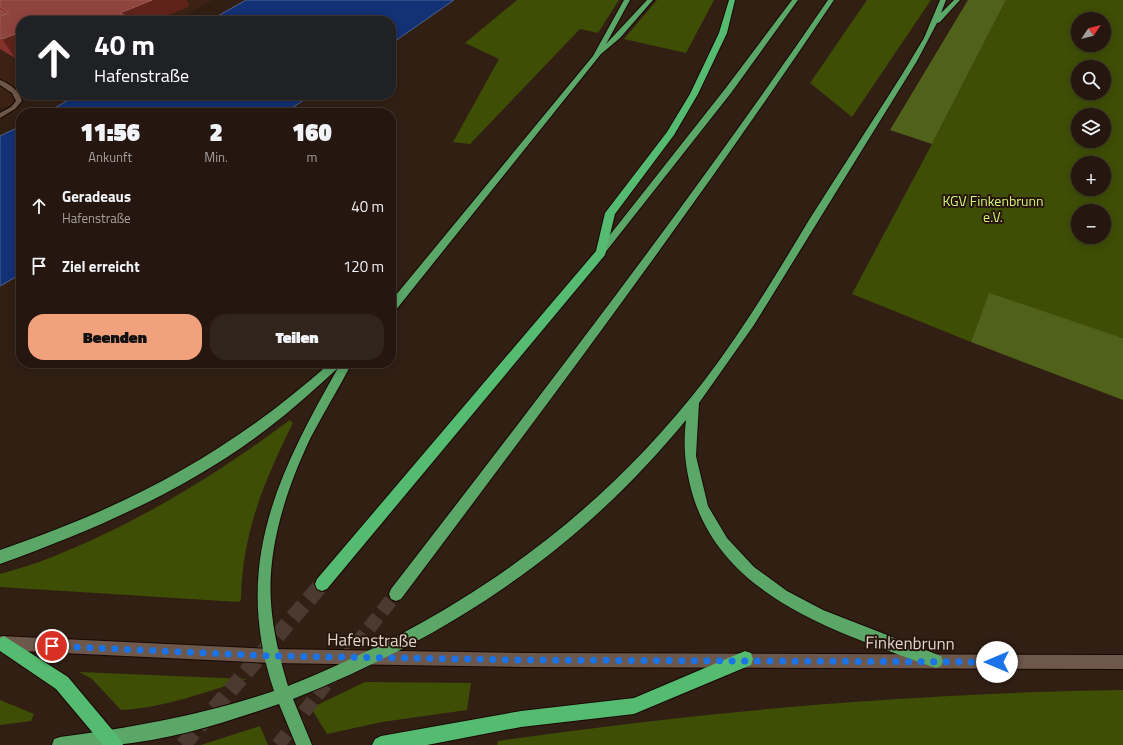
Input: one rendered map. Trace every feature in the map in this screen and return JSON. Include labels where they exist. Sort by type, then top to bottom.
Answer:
[{"type":"highway","points":[[600,52],[607,35],[627,0]]},
{"type":"highway","points":[[396,302],[600,52],[618,37],[650,0]]},
{"type":"highway","points":[[601,252],[610,213],[671,133],[694,94],[720,40],[732,0]]},
{"type":"highway","points":[[322,584],[601,252],[724,97],[796,0]]},
{"type":"highway","points":[[396,594],[632,283],[765,99],[831,0]]},
{"type":"highway","points":[[936,23],[943,0]]},
{"type":"highway","points":[[60,745],[112,742],[193,723],[284,695],[370,658],[416,634],[505,580],[553,545],[632,473],[694,401],[756,313],[890,100],[936,23],[957,0]]},
{"type":"highway","points":[[0,557],[89,524],[192,472],[262,424],[313,385],[332,368]]},
{"type":"highway","points":[[304,745],[284,695],[272,656],[265,607],[264,582],[272,530],[289,476],[301,447],[344,368]]},
{"type":"highway","points":[[694,401],[690,463],[695,485],[704,513],[722,542],[746,571],[770,589],[815,615],[936,661]]},
{"type":"highway","points":[[2,643],[62,683],[112,742]]},
{"type":"highway","points":[[381,745],[521,719],[634,706],[745,659]]},
{"type":"main road","points":[[0,82],[12,88],[16,93]]},
{"type":"main road","points":[[0,116],[13,108],[18,100]]},
{"type":"main road","name":"Hafenstraße","points":[[2,643],[272,656],[524,660],[745,659]]},
{"type":"main road","name":"Finkenbrunn","points":[[745,659],[1123,662]]},
{"type":"shaded area","points":[[0,0],[213,0],[183,16],[16,16],[16,100],[22,100],[4,108],[0,106]]},
{"type":"green space","points":[[517,0],[619,0],[598,33],[580,29],[470,144],[453,142],[499,59],[465,43]]},
{"type":"green space","points":[[657,0],[714,0],[686,53],[624,39]]},
{"type":"green space","points":[[867,0],[931,0],[852,117],[810,83]]},
{"type":"green space","points":[[968,0],[1006,0],[932,144],[890,130]]},
{"type":"green space","name":"KGV Finkenbrunn e.V.","points":[[1006,0],[1123,0],[1123,338],[989,294],[971,342],[852,294],[932,144]]},
{"type":"green space","points":[[989,293],[1123,338],[1123,400],[971,342]]},
{"type":"green space","points":[[290,420],[293,423],[282,445],[256,508],[245,552],[241,599],[239,602],[0,587],[0,574],[33,564],[84,544],[146,513],[205,479]]},
{"type":"green space","points":[[79,672],[247,679],[168,703],[136,709],[121,710],[92,679]]},
{"type":"green space","points":[[365,682],[471,683],[467,710],[382,722],[327,734],[311,708]]},
{"type":"green space","points":[[1123,690],[1123,745],[497,745],[498,741],[576,730],[732,712],[810,705],[966,695]]},
{"type":"green space","points":[[0,700],[34,714],[31,721],[0,725]]},
{"type":"green space","points":[[260,726],[268,745],[201,745]]},
{"type":"water","points":[[246,0],[454,0],[396,41],[396,16],[218,16]]},
{"type":"water","points":[[68,100],[304,100],[292,108],[55,108]]},
{"type":"water","points":[[16,128],[16,277],[0,286],[0,136]]},
{"type":"building","points":[[0,0],[152,0],[120,13],[125,16],[16,16],[16,34],[2,39],[0,38],[0,16],[9,13],[0,7]]},
{"type":"building","points":[[0,10],[7,14],[0,16]]},
{"type":"tunnel","points":[[183,745],[322,584]]},
{"type":"tunnel","points":[[343,661],[396,594]]},
{"type":"tunnel","points":[[278,745],[333,675]]},
{"type":"route","points":[[52,646],[272,656],[524,660],[745,659],[997,662]]}]
